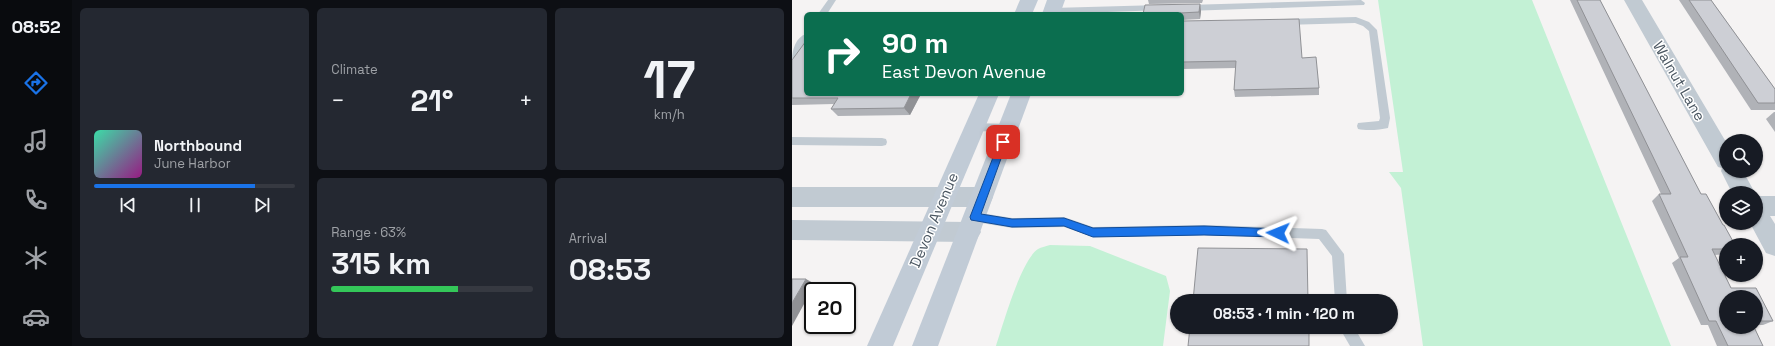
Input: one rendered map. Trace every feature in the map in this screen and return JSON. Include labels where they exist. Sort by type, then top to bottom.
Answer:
[{"type":"main road","points":[[1024,12],[1029,0]]},
{"type":"main road","name":"Devon Avenue","points":[[880,346],[988,96]]},
{"type":"main road","points":[[925,346],[1020,96]]},
{"type":"street","name":"Walnut Lane","points":[[1633,0],[1719,149]]},
{"type":"street","points":[[792,197],[944,197],[975,215]]},
{"type":"street","points":[[1763,206],[1775,206]]},
{"type":"street","points":[[792,230],[928,232],[975,215]]},
{"type":"street","points":[[1763,225],[1775,245]]},
{"type":"lane","points":[[823,12],[832,0]]},
{"type":"lane","points":[[1053,8],[1175,8],[1361,3]]},
{"type":"lane","points":[[1277,22],[1356,20],[1366,24],[1373,30],[1385,118],[1384,125],[1362,126]]},
{"type":"lane","points":[[792,56],[804,40]]},
{"type":"lane","points":[[974,127],[1008,128]]},
{"type":"lane","points":[[792,142],[882,142]]},
{"type":"lane","points":[[975,215],[1012,223],[1064,222],[1093,232],[1204,230],[1322,234],[1338,254],[1341,294]]},
{"type":"lane","points":[[1350,334],[1358,346]]},
{"type":"green space","points":[[1378,0],[1532,0],[1671,346],[1423,346],[1401,188],[1389,172],[1403,172]]},
{"type":"green space","points":[[1050,245],[1090,246],[1166,276],[1170,291],[1163,346],[996,346],[1013,294],[1025,266],[1038,249]]},
{"type":"building","points":[[1577,0],[1600,0],[1701,194],[1706,194],[1719,218],[1719,230],[1727,230],[1731,238],[1719,238],[1719,249],[1712,249],[1719,263],[1719,282],[1728,282],[1731,288],[1756,288],[1757,290],[1719,290],[1719,327],[1716,321],[1709,321],[1680,257],[1688,257],[1659,194],[1671,194]]},
{"type":"building","points":[[1689,0],[1711,0],[1775,89],[1775,103],[1758,103]]},
{"type":"building","points":[[1200,4],[1199,12],[1184,13],[1143,12],[1145,5]]},
{"type":"building","points":[[1299,19],[1302,58],[1316,57],[1319,88],[1234,90],[1236,61],[1184,62],[1184,21]]},
{"type":"building","points":[[804,44],[804,96],[910,96],[904,108],[831,109],[838,98],[792,98],[792,60]]},
{"type":"building","points":[[1198,248],[1307,249],[1308,294],[1194,294]]},
{"type":"building","points":[[792,279],[806,279],[804,282],[792,303]]},
{"type":"building","points":[[1763,302],[1773,321],[1763,321]]},
{"type":"building","points":[[1189,334],[1309,334],[1309,346],[1188,346]]},
{"type":"building","points":[[1722,334],[1757,334],[1763,346],[1728,346]]},
{"type":"route","points":[[1003,142],[975,217],[1012,223],[1064,222],[1093,232],[1204,230],[1278,233]]}]
